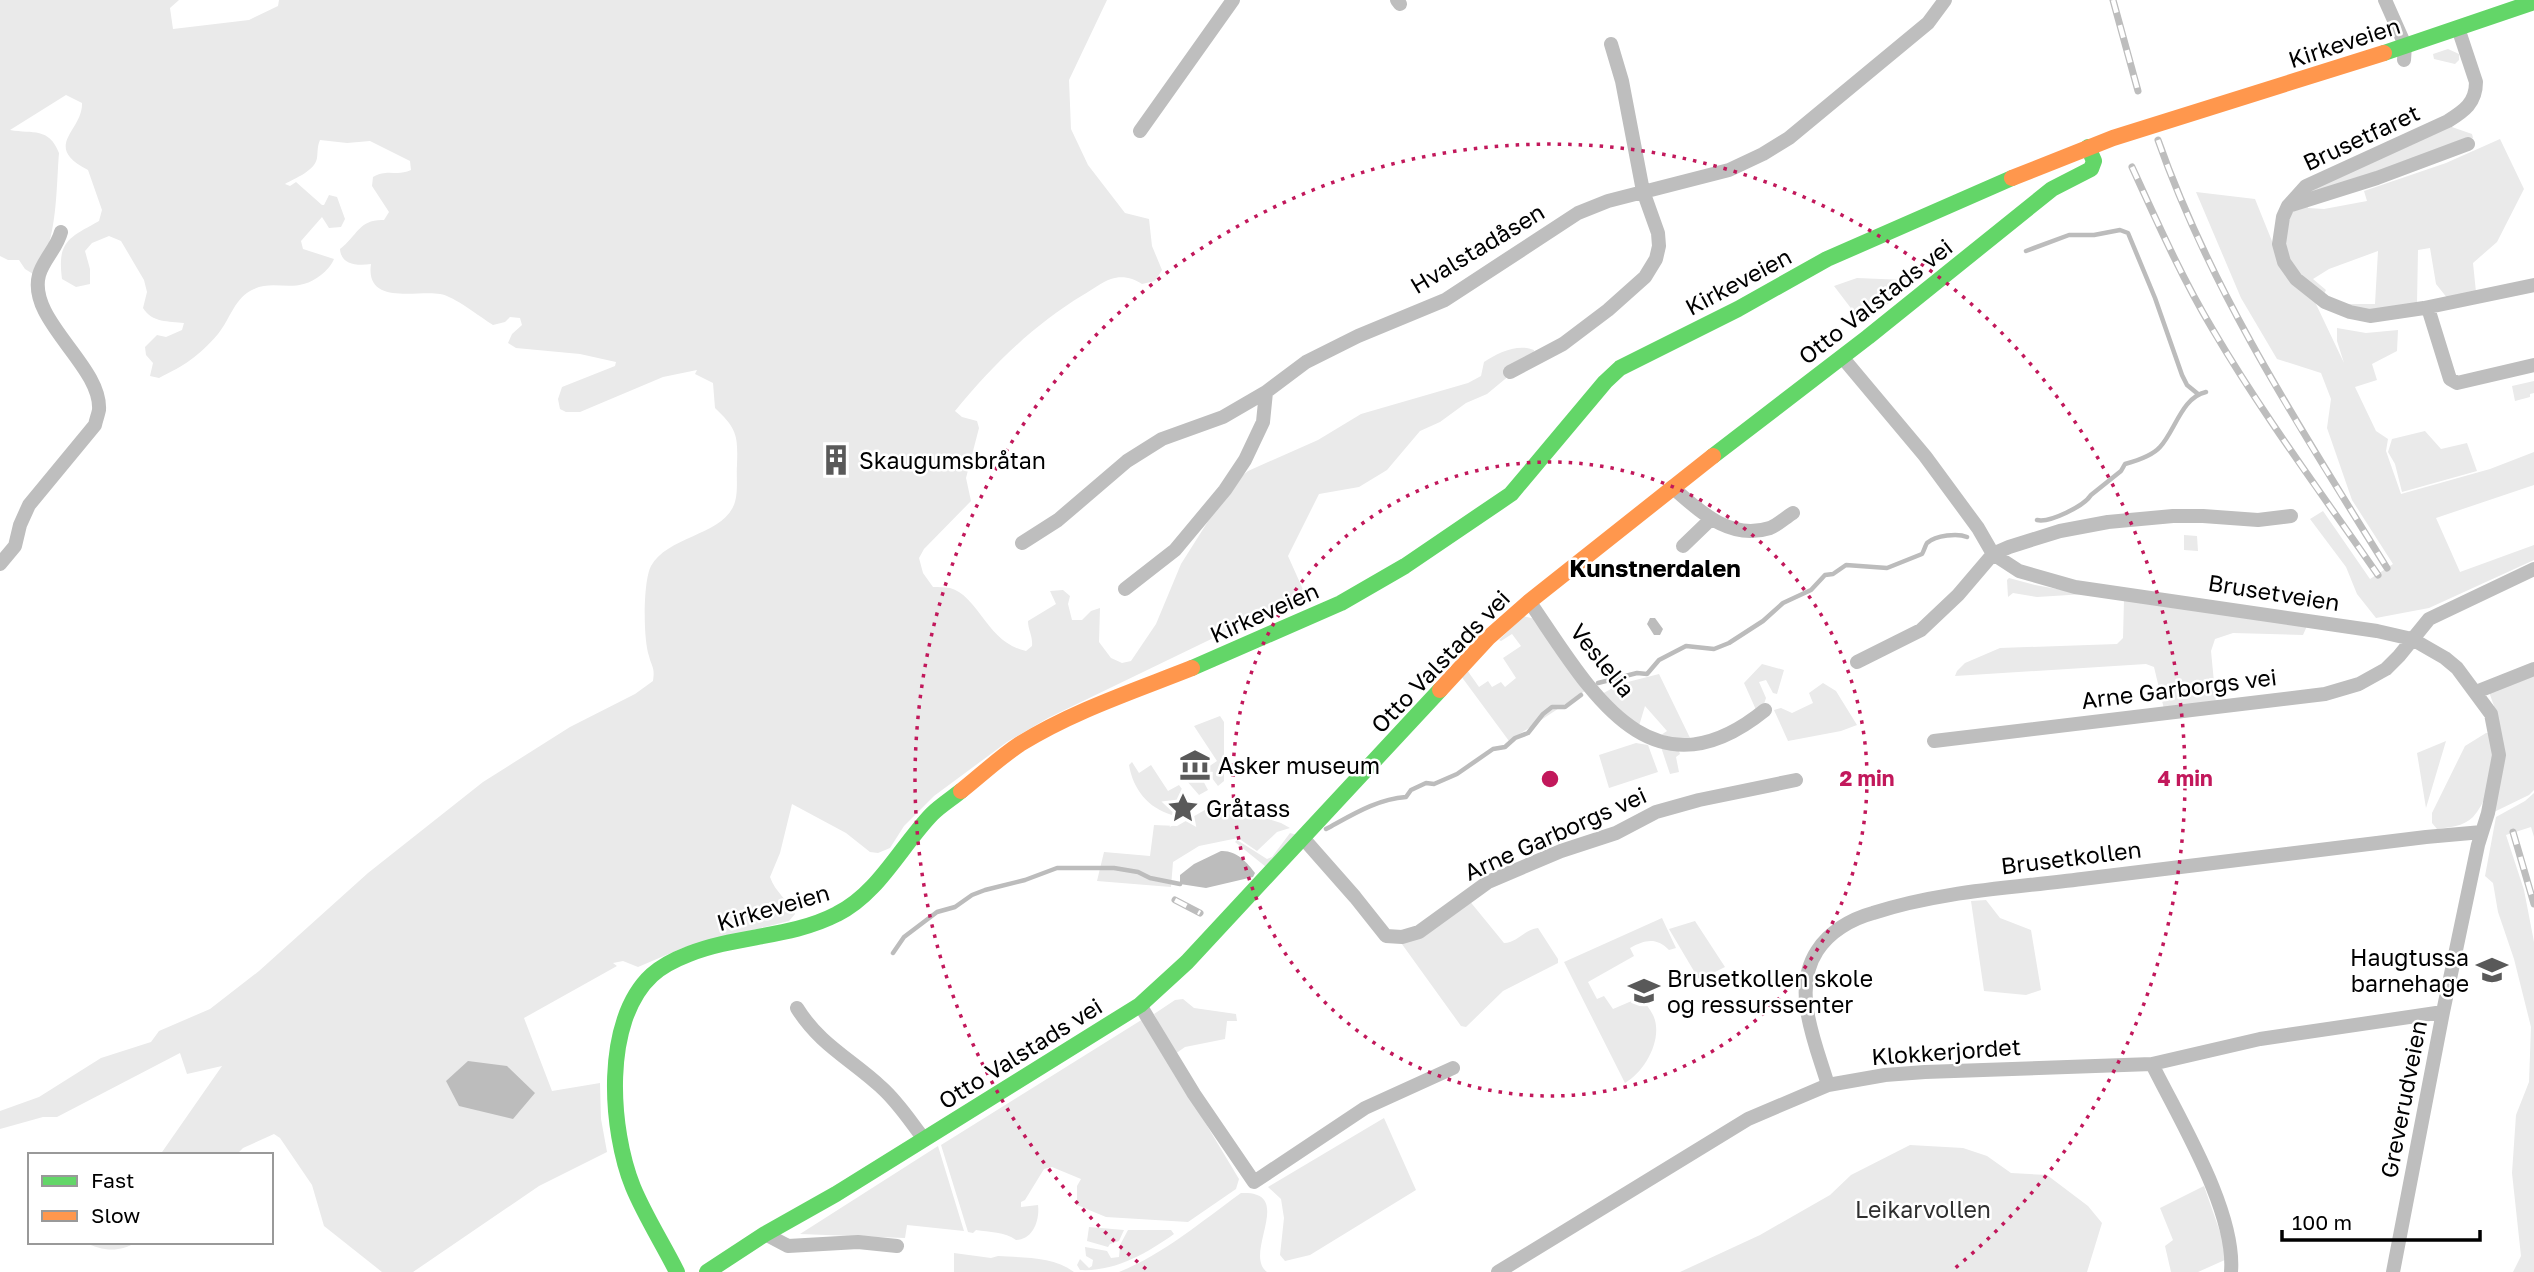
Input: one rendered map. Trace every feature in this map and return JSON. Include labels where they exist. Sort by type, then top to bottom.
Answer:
[{"type":"main road","name":"Kirkeveien","points":[[2460,35],[2534,2]]},
{"type":"main road","name":"Kirkeveien","points":[[677,1272],[633,1187],[617,1135],[614,1099],[615,1065],[627,1015],[640,990],[655,973],[689,954],[794,930],[847,909],[883,874],[933,813],[1019,745],[1099,704],[1203,664],[1329,608],[1405,566],[1517,488],[1605,382],[1627,363],[1738,309],[1827,259],[2012,177],[2088,147],[2534,13]]},
{"type":"main road","name":"Otto Valstads vei","points":[[707,1272],[1140,1005],[1172,978],[1488,638],[1672,487],[1842,357],[2052,189],[2091,169],[2094,161],[2088,147]]},
{"type":"street","points":[[1140,131],[1233,0]]},
{"type":"street","name":"Hvalstadåsen","points":[[1022,543],[1084,500],[1127,461],[1162,439],[1223,417],[1266,392],[1306,362],[1445,300],[1578,214],[1608,201],[1729,170],[1772,149],[1789,138],[1928,23],[1945,0]]},
{"type":"street","points":[[2387,4],[2401,51]]},
{"type":"street","name":"Brusetfaret","points":[[2288,206],[2306,186],[2318,179],[2448,121],[2467,109],[2473,101],[2476,82],[2460,35]]},
{"type":"street","points":[[1510,372],[1563,344],[1608,310],[1646,277],[1656,259],[1659,246],[1654,218],[1643,191],[1622,81],[1611,44]]},
{"type":"street","points":[[2468,144],[2377,178],[2288,206],[2280,228],[2279,244],[2284,262],[2296,279],[2325,302],[2350,312],[2370,316],[2534,285]]},
{"type":"street","points":[[0,564],[15,546],[29,505],[95,425],[99,410],[90,379],[42,307],[38,291],[39,276],[61,232]]},
{"type":"street","points":[[2428,307],[2453,382],[2534,365]]},
{"type":"street","name":"Brusetveien","points":[[1842,357],[1925,456],[1978,528],[1993,554],[2020,571],[2076,587],[2364,629],[2412,639]]},
{"type":"street","points":[[1125,589],[1175,550],[1225,490],[1245,460],[1263,422],[1266,392]]},
{"type":"street","points":[[1672,487],[1710,520],[1729,528],[1751,531],[1771,528],[1793,513]]},
{"type":"street","points":[[1857,662],[1921,630],[1958,596],[1993,554],[2060,531],[2108,522],[2173,516],[2258,520],[2291,516]]},
{"type":"street","points":[[1683,546],[1710,520]]},
{"type":"street","points":[[2412,639],[2429,620],[2534,569]]},
{"type":"street","name":"Veslelia","points":[[1530,601],[1586,684],[1631,727],[1655,740],[1682,746],[1708,743],[1743,728],[1765,710]]},
{"type":"street","name":"Greverudveien","points":[[2393,1272],[2443,1012],[2499,755],[2491,714],[2476,692],[2445,658],[2412,639]]},
{"type":"street","name":"Arne Garborgs vei","points":[[1934,741],[2325,694],[2359,684],[2386,669],[2412,639]]},
{"type":"street","points":[[2476,692],[2534,669]]},
{"type":"street","name":"Arne Garborgs vei","points":[[1303,838],[1386,936],[1402,937],[1419,932],[1488,882],[1561,851],[1616,833],[1656,812],[1699,800],[1796,780]]},
{"type":"street","name":"Brusetkollen","points":[[1828,1085],[1806,1001],[1809,969],[1816,951],[1833,934],[1845,924],[1871,913],[1970,891],[2482,832]]},
{"type":"street","points":[[1140,1005],[1194,1094],[1254,1182],[1365,1108],[1453,1069]]},
{"type":"street","name":"Otto Valstads vei","points":[[797,1008],[808,1026],[822,1040],[881,1087],[924,1139]]},
{"type":"street","name":"Klokkerjordet","points":[[1498,1272],[1748,1119],[1828,1085],[1885,1075],[1924,1072],[2152,1063],[2252,1040],[2443,1012]]},
{"type":"street","points":[[2152,1063],[2208,1179],[2232,1253],[2231,1272]]},
{"type":"street","points":[[765,1234],[788,1246],[849,1242],[897,1246]]},
{"type":"green space","points":[[0,0],[179,0],[170,8],[173,29],[249,20],[278,6],[279,0],[1107,0],[1069,80],[1071,129],[1088,165],[1125,213],[1149,219],[1152,246],[1162,270],[1155,281],[1142,284],[1127,278],[1111,279],[1047,319],[1014,347],[955,411],[962,417],[977,421],[979,428],[966,478],[971,501],[924,549],[919,558],[923,573],[933,587],[950,588],[960,593],[1002,639],[1026,651],[1032,646],[1028,621],[1056,604],[1050,591],[1063,590],[1070,596],[1068,604],[1072,620],[1082,620],[1091,611],[1100,608],[1099,642],[1111,658],[1122,663],[1131,661],[1156,624],[1181,564],[1231,485],[1248,471],[1318,440],[1361,414],[1468,383],[1481,376],[1484,362],[1501,352],[1515,348],[1534,350],[1533,356],[1487,394],[1466,403],[1440,422],[1420,431],[1387,470],[1359,487],[1319,494],[1288,556],[1305,594],[1298,605],[1263,614],[1048,718],[1007,742],[934,796],[904,826],[890,848],[878,853],[870,852],[846,833],[792,804],[780,853],[770,877],[795,914],[789,921],[685,947],[638,967],[623,961],[613,963],[617,966],[524,1018],[552,1091],[600,1083],[601,1119],[607,1152],[539,1186],[413,1272],[382,1272],[324,1226],[312,1185],[280,1138],[274,1134],[238,1153],[161,1153],[222,1066],[187,1074],[180,1053],[57,1117],[43,1117],[0,1129],[0,1111],[39,1097],[101,1058],[151,1042],[159,1031],[210,1009],[259,971],[368,873],[483,782],[570,727],[635,694],[653,681],[645,624],[648,573],[659,556],[669,548],[717,524],[733,507],[737,486],[735,433],[715,408],[713,383],[695,374],[697,370],[663,377],[580,412],[566,412],[560,409],[558,399],[562,387],[615,366],[616,362],[580,354],[516,348],[508,343],[512,334],[522,325],[520,318],[510,317],[505,322],[493,325],[440,294],[395,293],[376,286],[371,277],[371,264],[347,261],[340,249],[364,225],[384,220],[389,212],[372,186],[373,177],[411,170],[410,161],[370,141],[347,143],[320,140],[313,167],[285,184],[290,186],[296,182],[322,205],[329,195],[337,197],[345,219],[341,227],[329,228],[322,217],[301,241],[303,249],[334,259],[327,270],[303,284],[262,286],[247,293],[237,303],[211,342],[184,364],[159,378],[150,376],[153,363],[146,355],[145,347],[157,335],[166,337],[182,330],[184,323],[161,320],[151,316],[143,308],[147,292],[144,280],[121,241],[109,236],[92,243],[85,251],[90,269],[90,284],[76,287],[62,279],[61,256],[67,242],[99,221],[102,210],[88,170],[67,153],[68,138],[81,113],[82,103],[66,95],[10,130],[45,135],[59,153],[54,217],[47,249],[33,274],[25,269],[19,260],[8,260],[0,256]]},
{"type":"green space","points":[[2448,49],[2459,54],[2459,60],[2455,64],[2434,59],[2433,54]]},
{"type":"green space","points":[[2449,126],[2472,134],[2473,138],[2317,193],[2306,192]]},
{"type":"green space","points":[[2500,139],[2524,189],[2497,242],[2473,263],[2476,292],[2448,299],[2436,284],[2430,248],[2418,250],[2417,304],[2369,311],[2347,304],[2375,304],[2378,251],[2329,269],[2313,279],[2326,290],[2324,294],[2301,275],[2289,260],[2285,251],[2284,231],[2291,214],[2298,208],[2307,204],[2308,208],[2324,209],[2367,201],[2364,191],[2446,163]]},
{"type":"green space","points":[[2196,192],[2255,199],[2278,256],[2315,302],[2344,363],[2337,341],[2337,328],[2366,333],[2398,330],[2397,351],[2372,364],[2377,380],[2355,387],[2376,431],[2388,439],[2386,451],[2401,494],[2490,469],[2534,452],[2534,485],[2436,518],[2460,572],[2534,545],[2534,560],[2429,608],[2376,618],[2357,594],[2346,567],[2310,519],[2323,511],[2370,579],[2393,564],[2352,500],[2327,428],[2331,399],[2321,373],[2277,359],[2241,298]]},
{"type":"green space","points":[[1857,278],[1905,280],[1914,283],[1863,324],[1834,286]]},
{"type":"green space","points":[[2534,381],[2534,393],[2530,394],[2530,397],[2515,401],[2512,386]]},
{"type":"green space","points":[[2425,431],[2441,449],[2467,443],[2477,471],[2402,492],[2395,464],[2388,452],[2392,439]]},
{"type":"green space","points":[[2184,535],[2197,536],[2198,551],[2184,550]]},
{"type":"green space","points":[[2009,578],[2085,594],[2037,597],[2013,593],[2008,597]]},
{"type":"green space","points":[[2124,599],[2307,626],[2303,635],[2233,633],[2215,639],[2211,651],[2216,703],[2164,709],[2154,667],[2146,664],[1955,676],[1965,663],[2000,648],[2117,644],[2123,638]]},
{"type":"green space","points":[[1523,616],[1535,619],[1585,691],[1509,741],[1461,676],[1467,670],[1479,687],[1488,681],[1492,687],[1501,682],[1505,687],[1516,678],[1503,658],[1521,646],[1512,634],[1499,640]]},
{"type":"green space","points":[[1762,664],[1784,670],[1777,694],[1773,693],[1766,680],[1759,682],[1766,698],[1757,712],[1744,683]]},
{"type":"green space","points":[[2534,673],[2534,790],[2494,812],[2500,739],[2489,692]]},
{"type":"green space","points":[[1659,674],[1692,742],[1661,735],[1667,731],[1645,706],[1639,726],[1600,695],[1620,684]]},
{"type":"green space","points":[[1823,683],[1836,691],[1857,725],[1841,731],[1788,741],[1774,710],[1781,708],[1792,713],[1813,703],[1809,693]]},
{"type":"green space","points":[[1220,716],[1224,722],[1224,781],[1218,786],[1205,769],[1217,761],[1194,726]]},
{"type":"green space","points":[[2489,733],[2491,743],[2492,766],[2488,789],[2479,809],[2465,823],[2437,829],[2432,823],[2432,813],[2465,746]]},
{"type":"green space","points":[[2446,741],[2426,808],[2417,753]]},
{"type":"green space","points":[[1636,743],[1648,745],[1658,772],[1609,788],[1599,755]]},
{"type":"green space","points":[[1661,747],[1678,748],[1680,754],[1676,757],[1679,772],[1670,774]]},
{"type":"green space","points":[[1132,762],[1139,773],[1151,765],[1168,791],[1179,785],[1192,806],[1172,815],[1156,808],[1138,790],[1129,765]]},
{"type":"green space","points":[[1199,773],[1208,790],[1199,795],[1186,780]]},
{"type":"green space","points":[[2534,793],[2534,837],[2531,827],[2506,835],[2524,890],[2534,942],[2534,1272],[2513,1272],[2521,1256],[2512,1173],[2516,1115],[2529,1082],[2531,1027],[2514,959],[2498,912],[2493,883],[2485,876],[2496,817]]},
{"type":"green space","points":[[1217,803],[1290,828],[1277,832],[1257,851],[1238,838],[1199,846],[1173,862],[1171,887],[1097,881],[1104,852],[1150,856],[1154,825],[1177,826]]},
{"type":"green space","points":[[1290,833],[1297,835],[1266,867],[1235,842],[1237,840],[1267,859],[1272,857]]},
{"type":"green space","points":[[1468,899],[1504,943],[1538,928],[1558,963],[1503,991],[1466,1027],[1461,1026],[1399,940]]},
{"type":"green space","points":[[1986,900],[2000,918],[2031,930],[2041,990],[2026,995],[1984,991],[1971,901]]},
{"type":"green space","points":[[1662,918],[1676,948],[1669,950],[1660,943],[1650,941],[1641,943],[1630,948],[1634,956],[1588,982],[1597,999],[1604,996],[1613,1009],[1641,997],[1653,1015],[1656,1034],[1651,1054],[1639,1071],[1625,1083],[1564,962]]},
{"type":"green space","points":[[1695,921],[1725,967],[1701,979],[1669,929]]},
{"type":"green space","points":[[1183,999],[1194,1008],[1236,1014],[1237,1021],[1227,1021],[1225,1039],[1185,1047],[1175,1054],[1154,1014],[1175,1000]]},
{"type":"green space","points":[[1143,1019],[1239,1179],[1236,1189],[1188,1222],[1106,1217],[1077,1205],[1077,1186],[1081,1179],[1052,1167],[1044,1169],[1025,1200],[1021,1202],[1021,1207],[1038,1205],[1036,1223],[1027,1237],[1016,1240],[997,1233],[976,1230],[973,1233],[968,1232],[941,1145]]},
{"type":"green space","points":[[1384,1118],[1416,1190],[1310,1255],[1285,1261],[1280,1255],[1284,1218],[1281,1199],[1268,1187]]},
{"type":"green space","name":"Leikarvollen","points":[[1910,1145],[1963,1148],[1987,1156],[2011,1173],[2047,1175],[2088,1206],[2102,1223],[2087,1272],[1680,1272],[1760,1235],[1830,1195],[1851,1175]]},
{"type":"green space","points":[[938,1146],[964,1231],[907,1225],[905,1238],[800,1234]]},
{"type":"green space","points":[[2204,1186],[2227,1252],[2227,1259],[2198,1272],[2171,1272],[2165,1246],[2173,1240],[2160,1208]]},
{"type":"green space","points":[[1241,1193],[1257,1195],[1265,1202],[1266,1225],[1260,1252],[1261,1263],[1267,1272],[1119,1272],[1167,1246]]},
{"type":"green space","points":[[1089,1227],[1124,1230],[1119,1241],[1108,1247],[1087,1241]]},
{"type":"green space","points":[[1128,1230],[1171,1230],[1174,1234],[1130,1260],[1106,1268],[1080,1270],[1077,1265],[1080,1259],[1089,1268],[1092,1266],[1093,1260],[1086,1256],[1085,1247],[1107,1251],[1111,1258],[1119,1257],[1120,1245]]},
{"type":"green space","points":[[90,1244],[133,1244],[124,1248],[97,1247]]},
{"type":"green space","points":[[954,1253],[991,1258],[998,1256],[1037,1259],[1056,1263],[1074,1272],[954,1272]]},
{"type":"shaded area","points":[[1650,618],[1655,618],[1663,629],[1660,635],[1654,635],[1647,624]]},
{"type":"shaded area","points":[[1221,851],[1232,852],[1241,857],[1255,873],[1253,877],[1206,888],[1180,884],[1180,875],[1194,864]]},
{"type":"shaded area","points":[[468,1061],[507,1066],[535,1093],[513,1119],[459,1106],[446,1081]]},
{"type":"waterway","points":[[2026,251],[2069,235],[2094,235],[2120,230],[2128,233],[2155,298],[2182,375],[2187,385],[2198,394]]},
{"type":"waterway","points":[[2037,520],[2050,519],[2074,509],[2121,471],[2125,464],[2144,458],[2157,450],[2185,407],[2191,400],[2206,392]]},
{"type":"waterway","points":[[1598,683],[1637,673],[1647,674],[1659,660],[1686,646],[1714,649],[1729,643],[1763,621],[1783,603],[1811,590],[1825,575],[1833,574],[1846,565],[1887,568],[1922,554],[1927,543],[1936,538],[1953,535],[1967,537]]},
{"type":"waterway","points":[[1326,829],[1375,804],[1406,797],[1411,790],[1426,783],[1434,784],[1457,774],[1493,749],[1505,747],[1515,738],[1528,733],[1552,707],[1565,707],[1581,695]]},
{"type":"waterway","points":[[893,953],[904,937],[937,912],[955,907],[985,890],[1025,880],[1057,868],[1114,868],[1180,884]]},
{"type":"railway","points":[[2113,0],[2138,91]]},
{"type":"railway","points":[[2158,140],[2180,197],[2232,307],[2291,413],[2387,568]]},
{"type":"railway","points":[[2132,167],[2180,270],[2232,362],[2378,575]]},
{"type":"railway","points":[[2513,832],[2534,904]]},
{"type":"railway","points":[[1175,900],[1200,913]]},
{"type":"traffic: fast","points":[[2384,53],[2534,2]]},
{"type":"traffic: fast","points":[[1713,456],[1868,337],[2052,189],[2091,169],[2094,161],[2088,147]]},
{"type":"traffic: fast","points":[[1192,668],[1341,603],[1405,566],[1511,494],[1605,382],[1620,368],[1738,309],[1827,259],[2012,178]]},
{"type":"traffic: fast","points":[[707,1272],[1140,1005],[1187,962],[1440,690]]},
{"type":"traffic: fast","points":[[677,1272],[633,1187],[619,1136],[615,1077],[618,1047],[625,1020],[636,995],[652,975],[684,956],[726,943],[801,928],[852,905],[877,882],[932,814],[961,791]]},
{"type":"traffic: slow","points":[[2012,178],[2113,138],[2384,53]]},
{"type":"traffic: slow","points":[[1440,690],[1488,638],[1530,601],[1713,456]]},
{"type":"traffic: slow","points":[[961,791],[1012,749],[1040,732],[1104,702],[1192,668]]},
{"type":"place","name":"Skaugumsbråtan","points":[[836,460]]},
{"type":"place","name":"Asker museum","points":[[1195,765]]},
{"type":"place","name":"Gråtass","points":[[1183,808]]},
{"type":"place","name":"Haugtussa barnehage","points":[[2492,970]]},
{"type":"place","name":"Brusetkollen skole og ressurssenter","points":[[1644,991]]},
{"type":"district","name":"Kunstnerdalen","points":[[1655,567]]}]
